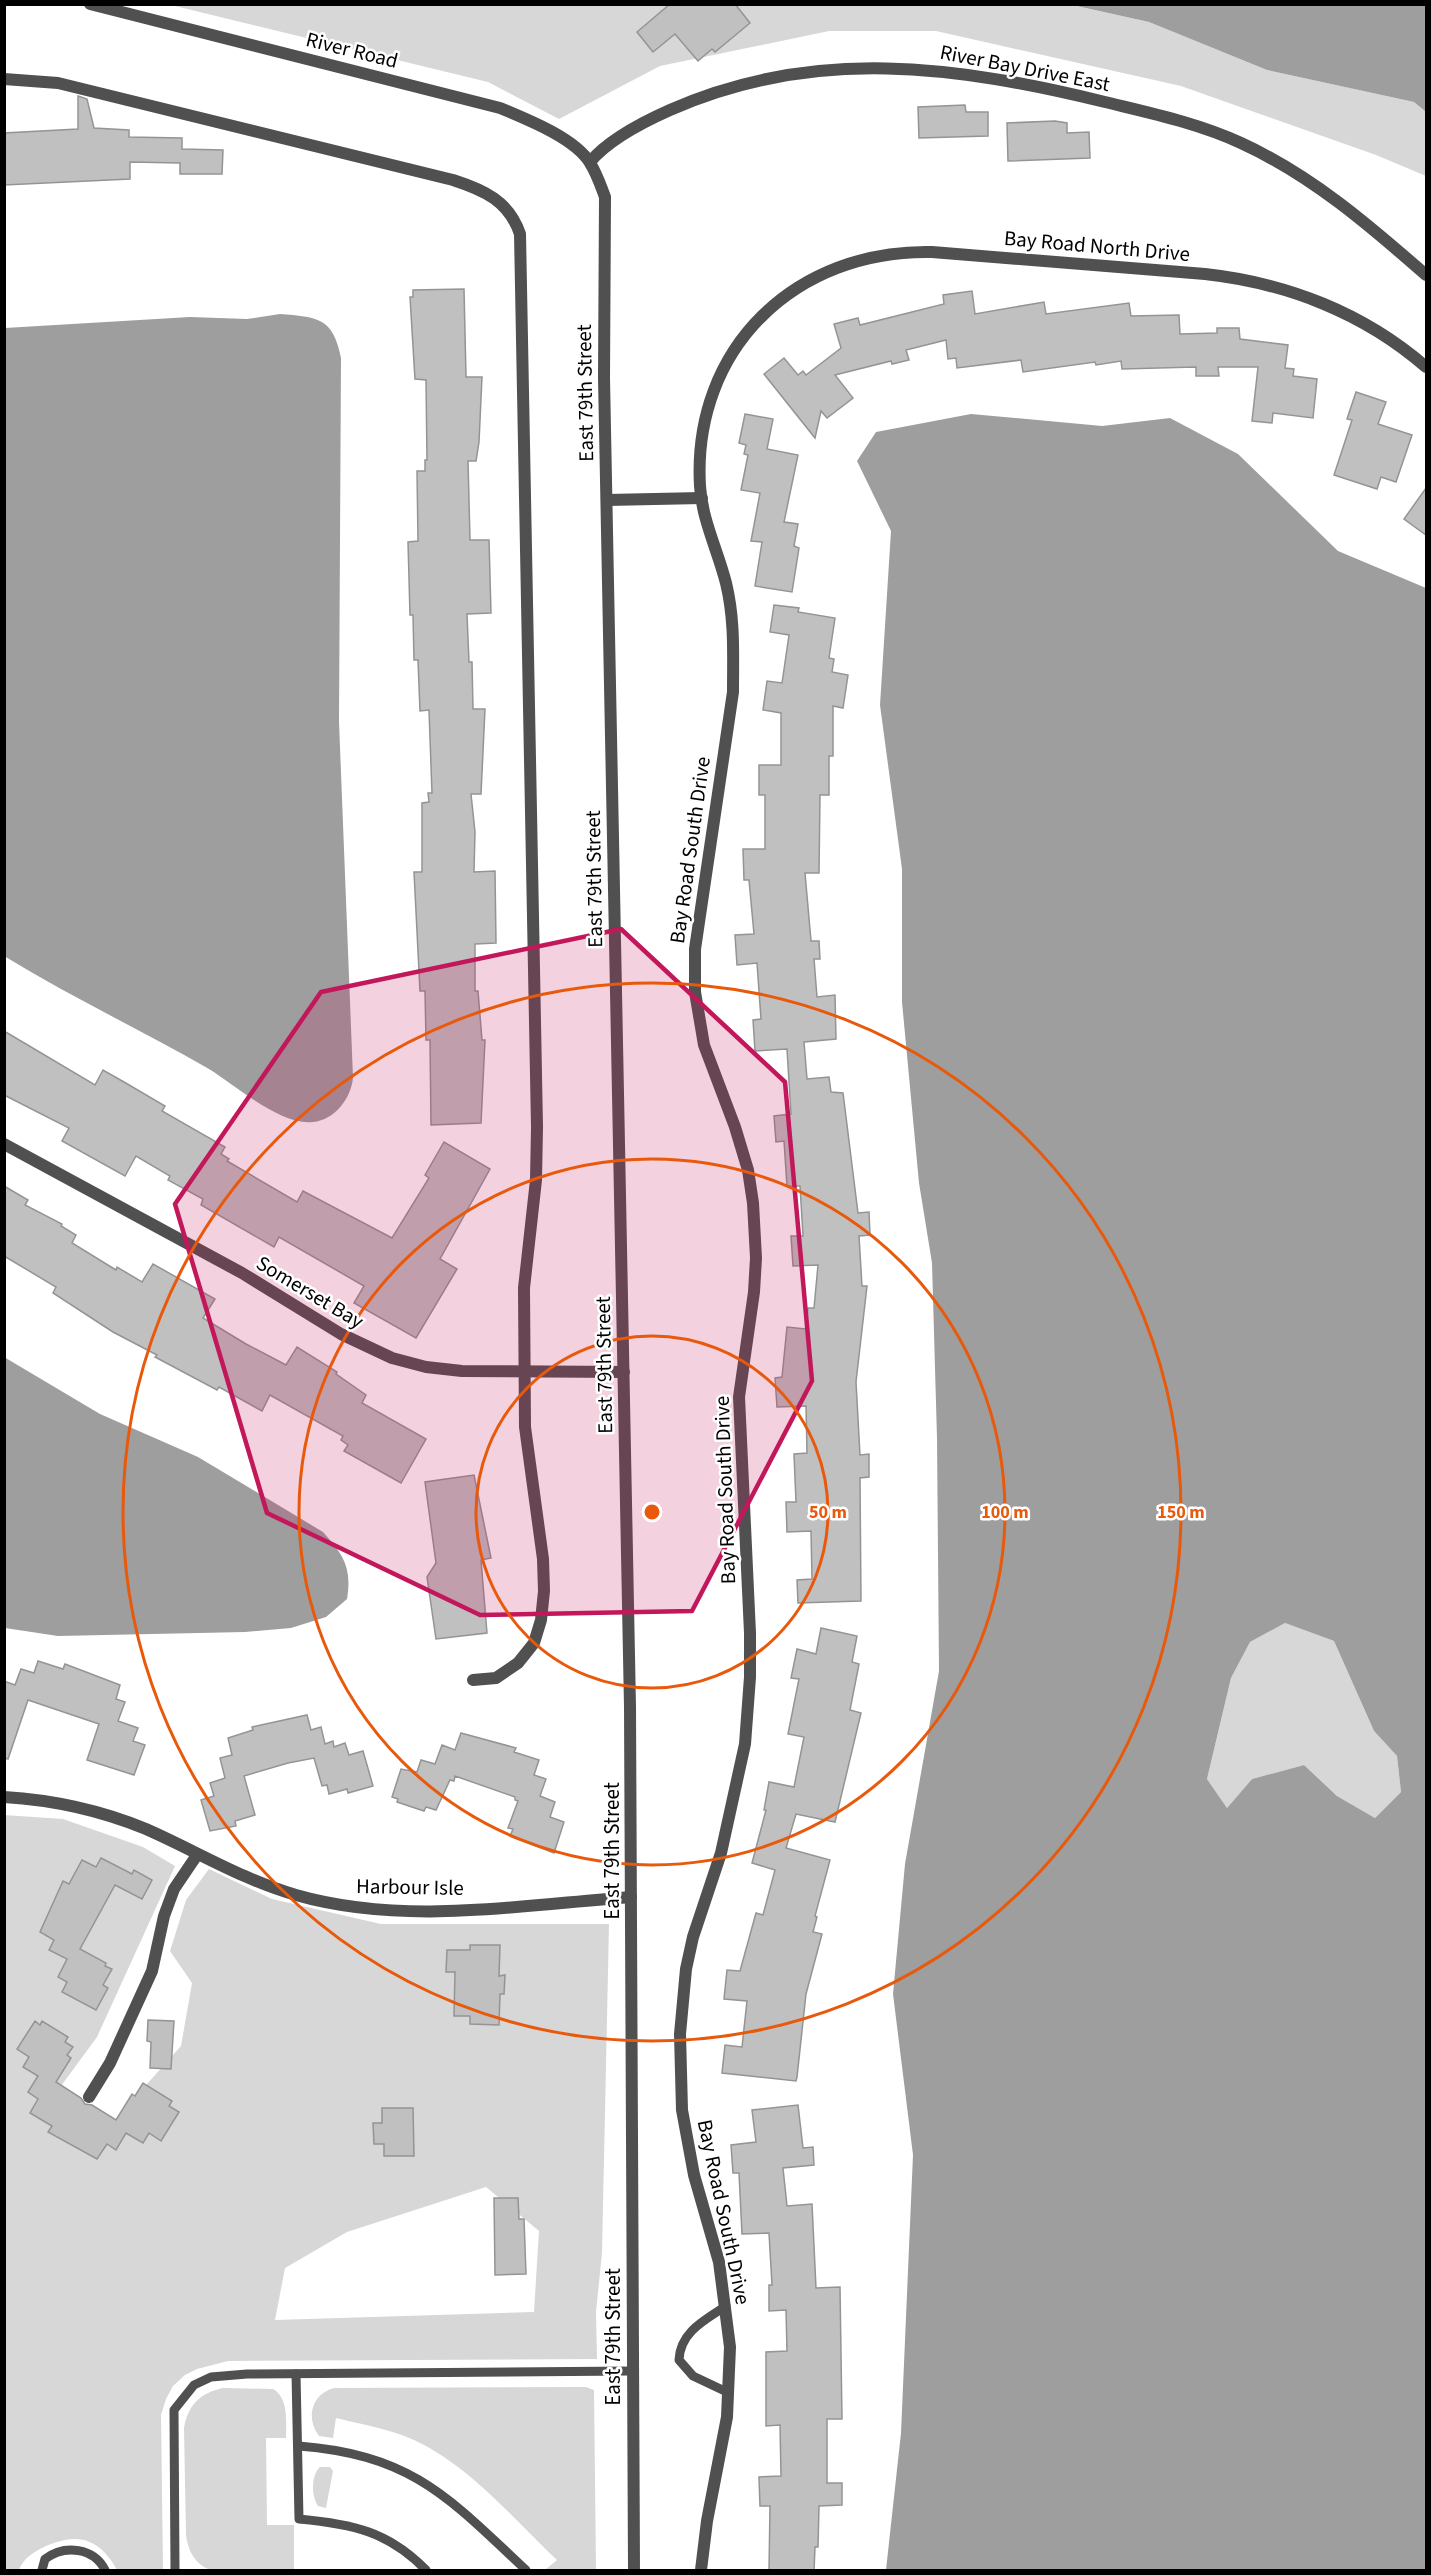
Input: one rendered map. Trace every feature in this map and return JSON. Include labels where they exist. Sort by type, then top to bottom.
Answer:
[{"type":"street","name":"River Road","points":[[90,4],[484,103],[549,131],[572,145],[590,162]]},
{"type":"street","name":"River Bay Drive East","points":[[590,162],[630,131],[659,115],[703,98],[759,82],[801,74],[856,68],[953,71],[1008,80],[1136,110],[1240,142],[1286,167],[1330,196],[1356,215],[1426,275]]},
{"type":"street","points":[[4,79],[58,83],[453,180],[495,196],[516,223],[522,253],[537,1127],[536,1180],[524,1288],[525,1427],[543,1559],[544,1590],[541,1620],[534,1643],[519,1663],[496,1678],[473,1680]]},
{"type":"street","name":"East 79th Street","points":[[590,162],[601,181],[604,197],[607,500],[632,1897],[634,2571]]},
{"type":"street","name":"Bay Road North Drive","points":[[761,318],[805,282],[835,267],[887,253],[932,252],[1205,274],[1269,285],[1320,302],[1359,320],[1426,367]]},
{"type":"street","name":"Bay Road South Drive","points":[[701,2571],[707,2521],[727,2417],[730,2347],[719,2262],[694,2175],[682,2110],[680,2034],[686,1969],[693,1937],[721,1853],[745,1744],[750,1677],[750,1633],[739,1397],[754,1292],[755,1225],[748,1170],[735,1127],[704,1045],[695,992],[696,927],[734,692],[735,648],[726,583],[706,519],[702,498],[700,454],[710,400],[728,360],[761,318]]},
{"type":"street","points":[[607,500],[702,498]]},
{"type":"street","name":"Somerset Bay","points":[[4,1144],[242,1274],[372,1350],[392,1358],[438,1369],[624,1372]]},
{"type":"street","name":"Harbour Isle","points":[[4,1797],[54,1802],[103,1813],[154,1833],[197,1855],[296,1895],[384,1910],[428,1911],[632,1897]]},
{"type":"street","points":[[89,2097],[110,2063],[152,1971],[164,1916],[174,1889],[197,1855]]},
{"type":"lane","points":[[726,2306],[696,2326],[684,2338],[679,2349],[679,2360],[693,2376],[729,2392]]},
{"type":"lane","points":[[175,2571],[174,2410],[194,2385],[211,2377],[632,2371]]},
{"type":"lane","points":[[296,2374],[299,2519],[356,2526],[376,2533],[411,2555],[426,2571]]},
{"type":"lane","points":[[299,2446],[338,2450],[399,2468],[453,2501],[526,2571]]},
{"type":"lane","points":[[42,2571],[45,2559],[68,2550],[85,2552],[93,2556],[105,2571]]},
{"type":"highlighted area","points":[[621,929],[785,1082],[812,1381],[692,1611],[480,1615],[267,1513],[175,1204],[321,992]]},
{"type":"shaded area","points":[[171,5],[1071,5],[1149,22],[1267,70],[1414,102],[1426,112],[1426,176],[1376,155],[1181,86],[936,31],[829,31],[660,66],[559,119],[488,82]]},
{"type":"shaded area","points":[[1072,5],[1426,5],[1426,112],[1414,102],[1267,70],[1149,22]]},
{"type":"shaded area","points":[[280,314],[313,318],[328,327],[338,344],[341,358],[339,722],[353,1078],[352,1086],[341,1107],[328,1117],[313,1122],[300,1122],[273,1111],[209,1069],[4,956],[5,328],[190,317],[247,319]]},
{"type":"shaded area","points":[[971,414],[1102,426],[1170,418],[1238,454],[1338,551],[1426,588],[1426,2570],[886,2570],[901,2433],[913,2155],[893,1994],[905,1864],[939,1671],[937,1438],[932,1263],[919,1183],[902,1002],[902,869],[880,705],[891,531],[857,461],[876,432]],"holes":[[[1285,1623],[1334,1641],[1374,1731],[1397,1756],[1401,1792],[1375,1818],[1337,1796],[1304,1765],[1252,1779],[1227,1808],[1207,1779],[1231,1678],[1250,1642]]]},
{"type":"shaded area","points":[[4,1357],[100,1414],[198,1457],[323,1532],[345,1562],[348,1579],[347,1599],[326,1617],[291,1628],[245,1632],[58,1636],[5,1628]]},
{"type":"shaded area","points":[[1285,1623],[1334,1641],[1374,1731],[1397,1756],[1401,1792],[1375,1818],[1337,1796],[1304,1765],[1252,1779],[1227,1808],[1207,1779],[1231,1678],[1250,1642]]},
{"type":"shaded area","points":[[4,1815],[63,1819],[143,1847],[175,1866],[97,2037],[50,2101],[97,2140],[181,2046],[192,1983],[170,1951],[186,1900],[209,1869],[272,1899],[381,1924],[609,1924],[602,2253],[596,2312],[597,2359],[228,2361],[197,2369],[185,2375],[173,2386],[161,2415],[163,2570],[117,2570],[96,2545],[88,2541],[69,2539],[46,2546],[34,2553],[26,2558],[19,2570],[5,2570]],"holes":[[[486,2187],[539,2231],[534,2312],[275,2320],[285,2268],[347,2232]]]},
{"type":"shaded area","points":[[586,2387],[594,2390],[596,2570],[545,2570],[557,2560],[484,2488],[444,2457],[422,2444],[399,2434],[336,2418],[333,2438],[319,2436],[312,2421],[313,2407],[320,2395],[334,2388]]},
{"type":"shaded area","points":[[223,2388],[273,2389],[282,2398],[286,2418],[286,2438],[266,2438],[267,2525],[294,2525],[294,2570],[215,2571],[195,2560],[188,2546],[184,2428],[196,2401],[208,2393]]},
{"type":"shaded area","points":[[320,2467],[330,2467],[333,2471],[326,2508],[318,2506],[313,2491],[315,2475]]},
{"type":"building","points":[[670,4],[735,4],[750,23],[715,52],[712,49],[698,61],[675,34],[653,52],[637,32]]},
{"type":"building","points":[[78,96],[87,99],[94,128],[129,130],[129,137],[182,138],[182,149],[223,150],[222,174],[180,174],[180,163],[130,162],[130,179],[4,185],[4,133],[78,129]]},
{"type":"building","points":[[965,105],[966,112],[988,112],[988,136],[919,138],[918,107]]},
{"type":"building","points":[[1055,121],[1067,123],[1067,133],[1089,132],[1090,158],[1008,161],[1007,123]]},
{"type":"building","points":[[464,289],[466,377],[482,377],[476,461],[468,461],[470,540],[489,540],[491,613],[467,614],[469,662],[472,662],[473,709],[485,709],[481,794],[471,794],[475,832],[474,872],[495,871],[496,943],[475,944],[475,991],[478,991],[482,1040],[485,1040],[481,1123],[431,1125],[430,1040],[426,1040],[425,991],[420,991],[414,872],[422,872],[422,803],[429,802],[428,793],[432,793],[429,710],[420,711],[418,660],[414,660],[413,615],[410,615],[408,542],[418,541],[417,471],[425,471],[425,460],[427,460],[426,380],[415,379],[410,297],[413,297],[413,290]]},
{"type":"building","points":[[972,291],[975,314],[1044,302],[1046,314],[1129,303],[1131,316],[1179,315],[1180,334],[1217,333],[1217,328],[1239,328],[1240,339],[1288,345],[1285,368],[1294,369],[1293,376],[1317,379],[1313,418],[1273,413],[1272,423],[1252,421],[1258,367],[1218,367],[1219,376],[1196,376],[1196,367],[1122,369],[1121,361],[1096,365],[1095,362],[1023,372],[1021,360],[957,368],[956,358],[948,359],[946,340],[906,350],[909,360],[892,364],[891,361],[835,375],[853,398],[827,418],[821,411],[815,438],[764,374],[784,358],[798,375],[803,371],[806,375],[841,348],[834,324],[858,318],[860,325],[944,304],[943,295]]},
{"type":"building","points":[[1356,392],[1386,402],[1378,424],[1412,435],[1396,482],[1381,477],[1377,489],[1334,475],[1352,420],[1347,419]]},
{"type":"building","points":[[745,414],[773,419],[767,449],[798,455],[784,522],[798,524],[794,546],[799,548],[792,592],[755,586],[762,542],[751,541],[760,493],[741,490],[748,455],[744,454],[746,445],[739,443]]},
{"type":"building","points":[[1426,488],[1426,535],[1404,519]]},
{"type":"building","points":[[774,605],[799,608],[798,612],[835,618],[829,658],[834,659],[832,672],[848,675],[843,708],[833,706],[833,756],[829,756],[829,795],[820,795],[819,873],[805,873],[811,941],[819,941],[820,959],[814,959],[817,997],[835,995],[836,1039],[804,1042],[807,1079],[829,1077],[831,1092],[843,1093],[858,1213],[869,1212],[870,1235],[859,1236],[862,1286],[867,1286],[856,1382],[860,1455],[869,1454],[869,1477],[860,1478],[861,1601],[798,1603],[797,1580],[812,1579],[811,1531],[787,1532],[786,1502],[796,1502],[794,1454],[807,1453],[806,1406],[777,1407],[775,1378],[782,1377],[787,1327],[806,1329],[808,1308],[814,1308],[818,1265],[793,1266],[791,1236],[803,1236],[800,1186],[787,1186],[784,1141],[776,1142],[774,1116],[791,1114],[787,1049],[755,1051],[753,1020],[761,1019],[757,963],[737,965],[735,935],[754,934],[749,880],[744,880],[743,849],[765,849],[765,795],[759,795],[759,765],[781,765],[781,713],[763,710],[767,681],[782,683],[789,635],[770,632]]},
{"type":"building","points":[[4,1031],[95,1085],[103,1070],[124,1082],[165,1106],[162,1111],[225,1147],[221,1154],[229,1159],[227,1161],[297,1202],[303,1191],[392,1238],[429,1178],[425,1175],[444,1142],[490,1169],[440,1259],[457,1269],[416,1338],[354,1303],[364,1286],[279,1237],[274,1247],[201,1205],[203,1199],[168,1180],[170,1176],[136,1156],[125,1176],[62,1141],[69,1128],[4,1095]]},
{"type":"building","points":[[4,1186],[28,1200],[25,1205],[62,1224],[61,1226],[76,1235],[72,1243],[116,1270],[117,1267],[142,1282],[153,1264],[215,1299],[203,1318],[246,1344],[286,1365],[297,1347],[337,1372],[336,1374],[366,1395],[362,1403],[426,1439],[401,1483],[344,1451],[348,1445],[341,1440],[343,1436],[270,1395],[262,1411],[219,1387],[217,1390],[155,1357],[157,1355],[113,1332],[53,1293],[56,1287],[4,1256]]},
{"type":"building","points":[[474,1475],[491,1558],[481,1560],[487,1633],[436,1639],[427,1577],[436,1563],[425,1482]]},
{"type":"building","points":[[821,1628],[857,1636],[852,1662],[859,1664],[850,1710],[861,1713],[835,1822],[796,1814],[786,1848],[830,1860],[815,1916],[817,1917],[813,1932],[822,1934],[806,1994],[797,2077],[796,2081],[722,2073],[725,2045],[742,2047],[747,2001],[724,1999],[727,1970],[740,1971],[756,1913],[763,1915],[775,1870],[752,1863],[766,1810],[764,1810],[769,1782],[794,1787],[804,1737],[788,1734],[799,1679],[791,1678],[797,1649],[816,1654]]},
{"type":"building","points":[[38,1661],[63,1669],[65,1664],[120,1685],[116,1699],[125,1702],[118,1721],[138,1728],[133,1741],[145,1745],[134,1775],[87,1760],[99,1724],[28,1700],[8,1759],[4,1758],[4,1681],[15,1685],[21,1669],[34,1673]]},
{"type":"building","points":[[307,1715],[311,1730],[321,1727],[325,1744],[333,1741],[334,1747],[345,1743],[349,1755],[363,1751],[373,1786],[348,1793],[347,1789],[329,1794],[327,1785],[322,1786],[314,1758],[288,1763],[244,1776],[255,1815],[235,1821],[236,1826],[210,1831],[201,1800],[214,1796],[210,1783],[225,1778],[220,1758],[232,1755],[228,1738],[253,1730],[252,1727]]},
{"type":"building","points":[[461,1733],[516,1748],[514,1752],[539,1760],[534,1775],[546,1779],[540,1796],[555,1802],[550,1817],[564,1822],[554,1853],[510,1836],[513,1829],[508,1828],[518,1801],[515,1797],[455,1776],[454,1781],[450,1780],[436,1810],[426,1807],[424,1811],[397,1802],[398,1799],[392,1797],[401,1769],[417,1772],[421,1760],[435,1764],[442,1745],[455,1750]]},
{"type":"building","points":[[101,1858],[132,1874],[134,1870],[152,1880],[142,1899],[115,1885],[80,1949],[106,1963],[105,1966],[112,1969],[103,1985],[108,1988],[96,2010],[62,1992],[67,1982],[58,1977],[67,1959],[49,1950],[54,1940],[40,1932],[63,1881],[69,1884],[82,1860],[96,1867]]},
{"type":"building","points":[[470,1945],[500,1945],[499,1976],[505,1975],[504,1994],[500,1994],[499,2025],[470,2024],[470,2016],[454,2016],[455,1972],[446,1972],[447,1950],[470,1950]]},
{"type":"building","points":[[148,2020],[174,2021],[171,2069],[150,2068],[151,2042],[147,2041]]},
{"type":"building","points":[[35,2021],[40,2025],[42,2021],[68,2037],[65,2042],[73,2047],[67,2055],[71,2058],[56,2082],[81,2098],[85,2104],[92,2105],[116,2120],[132,2094],[135,2096],[143,2083],[172,2101],[169,2106],[179,2112],[161,2141],[149,2133],[143,2143],[126,2133],[116,2150],[107,2144],[97,2159],[48,2132],[52,2126],[30,2113],[38,2099],[28,2092],[38,2076],[23,2067],[29,2057],[17,2049]]},
{"type":"building","points":[[798,2105],[803,2148],[813,2147],[814,2165],[783,2168],[787,2206],[812,2204],[816,2288],[840,2287],[842,2419],[827,2419],[827,2483],[842,2483],[842,2505],[819,2506],[818,2547],[815,2547],[814,2571],[769,2571],[770,2506],[760,2506],[759,2477],[781,2476],[780,2425],[766,2426],[766,2352],[787,2351],[786,2310],[769,2311],[769,2285],[772,2285],[769,2233],[742,2234],[739,2173],[733,2173],[731,2145],[756,2142],[752,2110]]},
{"type":"building","points":[[382,2108],[413,2108],[414,2156],[384,2156],[384,2144],[374,2144],[373,2123],[382,2123]]},
{"type":"building","points":[[494,2198],[518,2198],[519,2219],[524,2219],[526,2274],[495,2275]]}]
